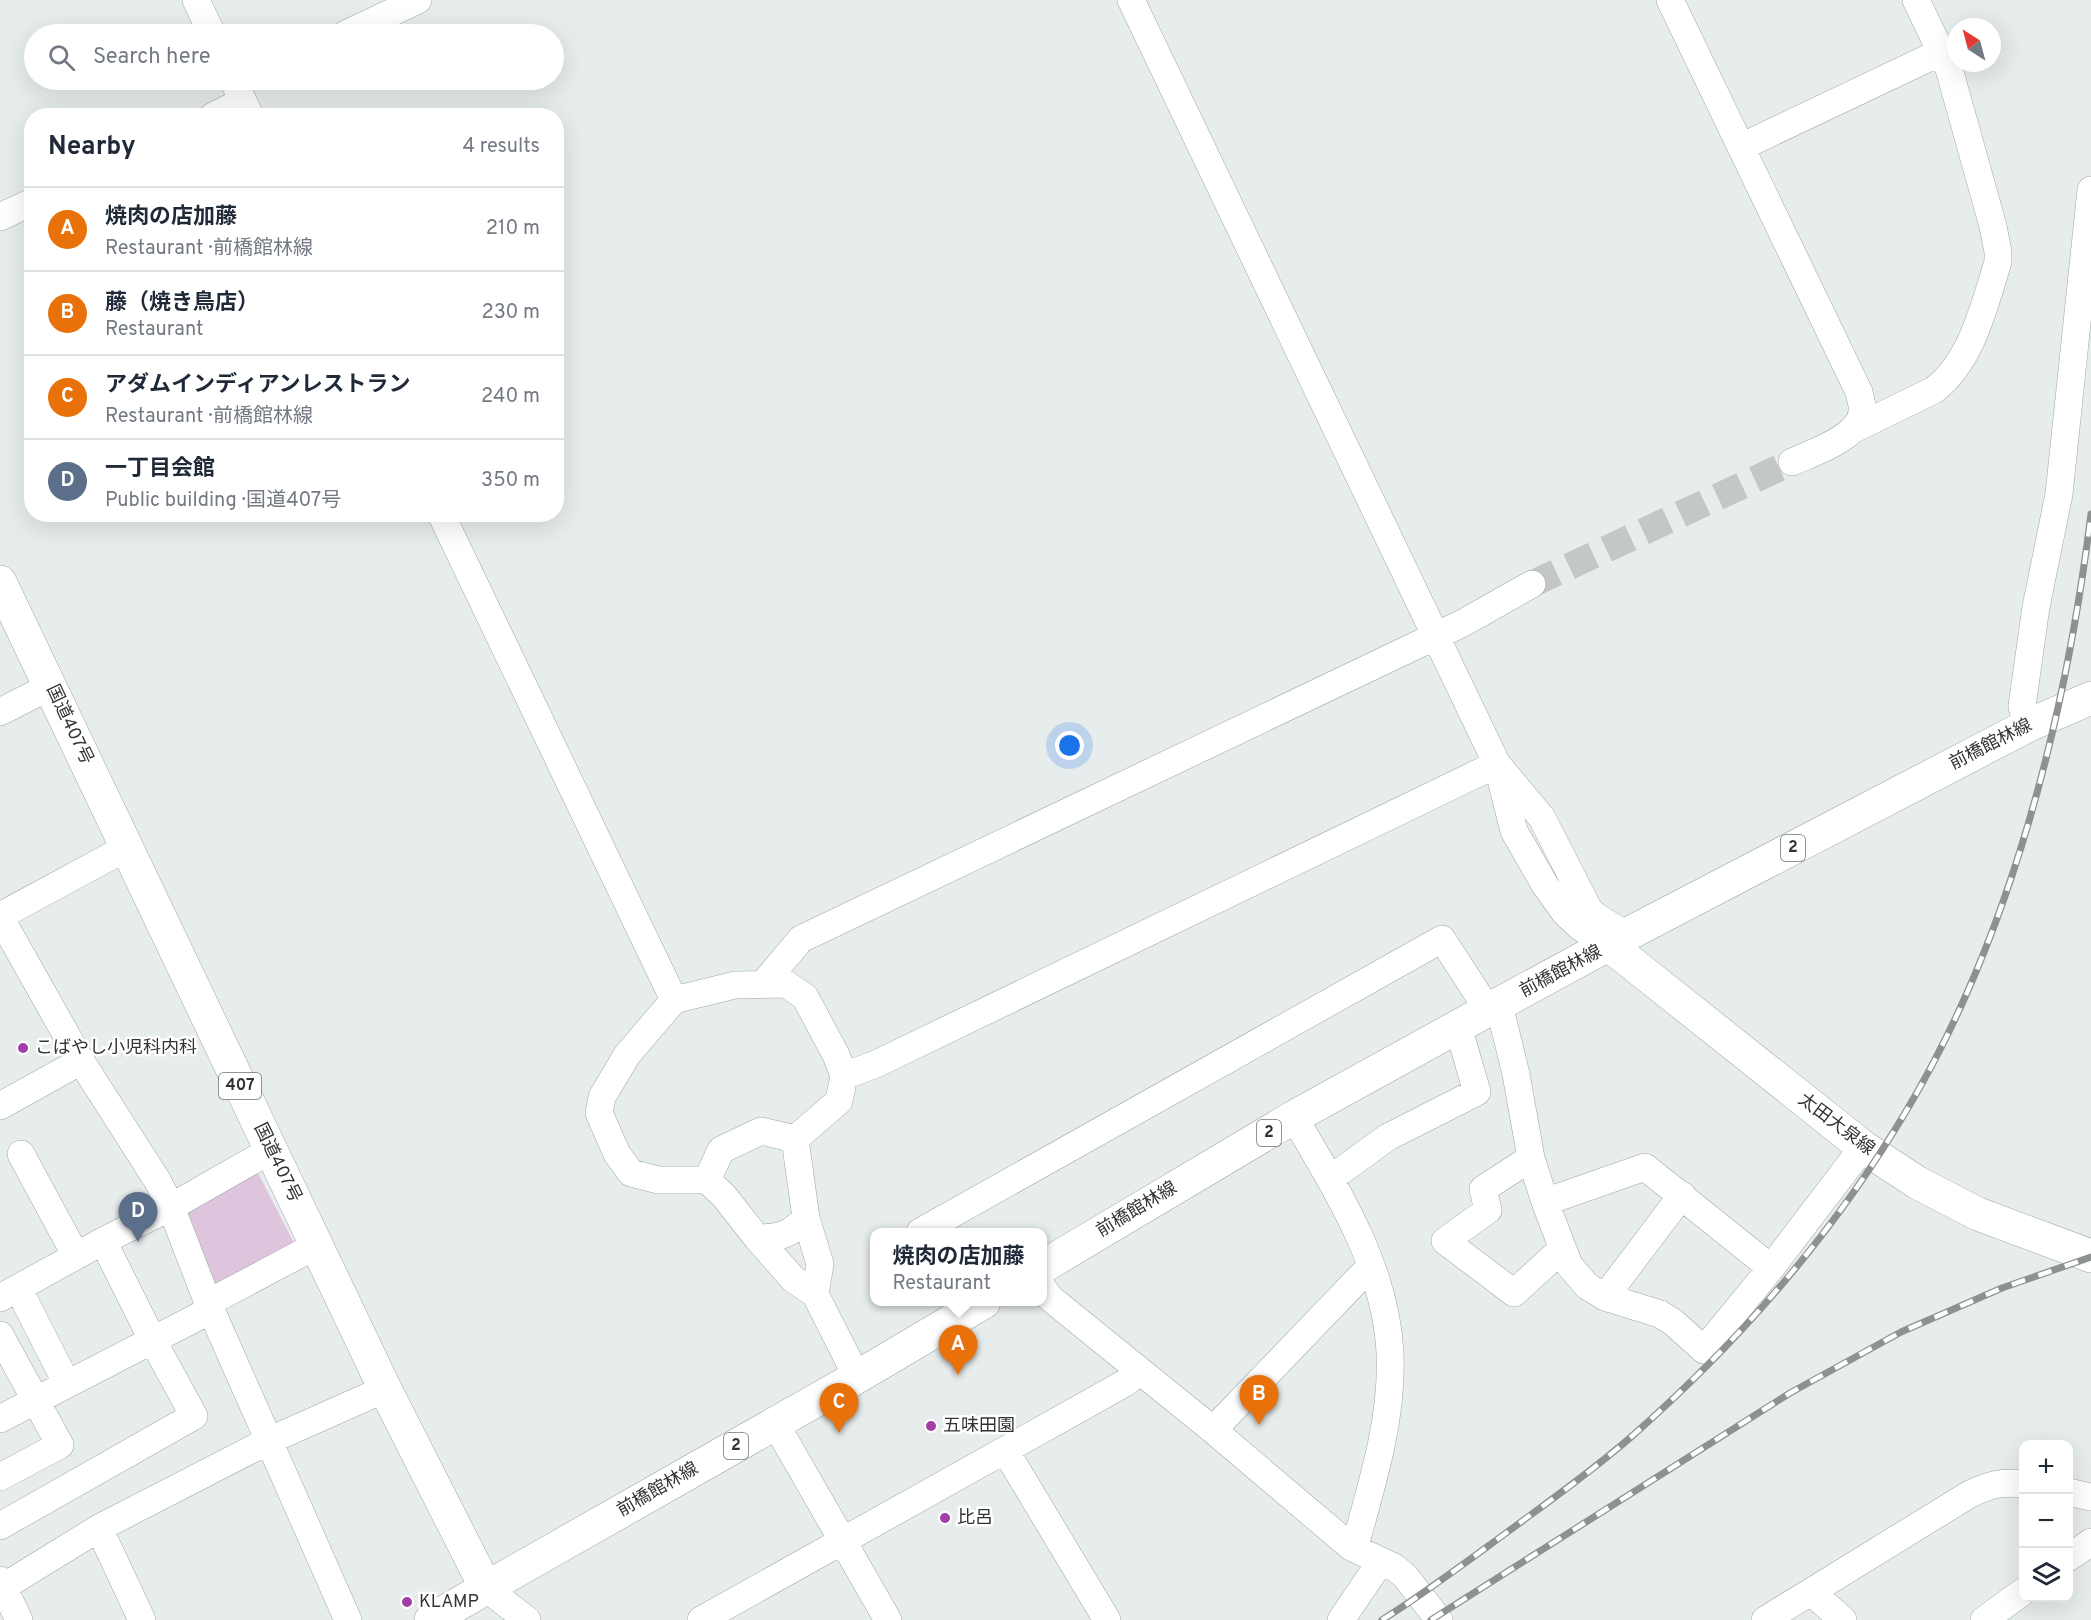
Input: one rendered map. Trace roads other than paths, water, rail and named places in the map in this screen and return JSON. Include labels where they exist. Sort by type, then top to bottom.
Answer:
[{"type":"main road","name":"国道407号","points":[[0,582],[385,1389],[486,1588]]},
{"type":"main road","name":"前橋館林線","points":[[1047,1264],[1294,1117],[1618,940],[2027,726],[2091,698]]},
{"type":"main road","name":"太田大泉線","points":[[1618,940],[1863,1148],[1918,1183],[1978,1214],[2091,1256]]},
{"type":"main road","name":"太田大泉線","points":[[1618,940],[1866,1125],[1929,1169],[1995,1200],[2091,1234]]},
{"type":"main road","name":"前橋館林線","points":[[486,1588],[857,1377],[963,1307]]},
{"type":"main road","points":[[431,1620],[486,1588]]},
{"type":"street","points":[[196,0],[208,24]]},
{"type":"street","points":[[367,24],[418,0]]},
{"type":"street","points":[[1131,0],[1497,764],[1514,831],[1545,885],[1565,913],[1580,927],[1618,940]]},
{"type":"street","points":[[1670,0],[1859,392],[1862,410],[1860,423],[1843,438],[1792,462]]},
{"type":"street","points":[[1852,430],[1934,390],[1945,381],[1956,368],[1978,325],[1998,262],[1993,226],[1949,69],[1916,0]]},
{"type":"street","points":[[1741,147],[1941,52]]},
{"type":"street","points":[[223,108],[243,93]]},
{"type":"street","points":[[2027,726],[2022,706],[2036,607],[2059,494],[2091,190]]},
{"type":"street","points":[[0,217],[24,206]]},
{"type":"street","points":[[445,522],[674,1000]]},
{"type":"street","points":[[764,984],[801,939],[1463,623],[1532,584]]},
{"type":"street","points":[[0,712],[51,686]]},
{"type":"street","points":[[844,1076],[876,1064],[1497,764]]},
{"type":"street","points":[[126,848],[0,916],[81,1061],[157,1180],[171,1207],[268,1442],[348,1620]]},
{"type":"street","points":[[929,1228],[1442,939],[1494,1008],[1516,1074],[1529,1148],[1545,1202],[1569,1264],[1579,1278],[1616,1300],[1666,1318],[1704,1350],[1771,1268],[1863,1148]]},
{"type":"street","points":[[795,1139],[839,1101],[844,1076],[836,1054],[806,997],[786,984],[735,985],[674,1000],[627,1055],[603,1097],[599,1113],[617,1154],[631,1173],[658,1180],[707,1179],[724,1196],[793,1279],[815,1294],[857,1377]]},
{"type":"street","points":[[1330,1179],[1388,1137],[1476,1092],[1458,1027]]},
{"type":"street","points":[[0,1106],[81,1061]]},
{"type":"street","points":[[1294,1117],[1352,1218],[1382,1303],[1390,1352],[1388,1397],[1376,1471],[1356,1542],[1351,1547]]},
{"type":"street","points":[[707,1179],[721,1150],[761,1131],[795,1139]]},
{"type":"street","points":[[795,1139],[806,1218],[820,1264],[815,1294]]},
{"type":"street","points":[[1529,1148],[1483,1190],[1488,1210],[1446,1241],[1514,1293],[1562,1249]]},
{"type":"street","points":[[68,1384],[9,1293],[103,1241],[171,1207],[271,1150]]},
{"type":"street","points":[[21,1154],[76,1256]]},
{"type":"street","points":[[1545,1202],[1645,1167],[1771,1268]]},
{"type":"street","points":[[1616,1300],[1682,1196]]},
{"type":"street","points":[[757,1238],[777,1238],[795,1229],[806,1218]]},
{"type":"street","points":[[0,1526],[194,1416],[103,1241]]},
{"type":"street","points":[[0,1419],[153,1341],[317,1245]]},
{"type":"street","points":[[1213,1430],[1371,1267]]},
{"type":"street","points":[[1047,1294],[1351,1547],[1394,1567],[1439,1620]]},
{"type":"street","points":[[0,1335],[60,1445],[0,1477]]},
{"type":"street","points":[[702,1620],[1125,1383],[1140,1372]]},
{"type":"street","points":[[20,1620],[1,1585],[99,1528],[268,1442],[385,1389]]},
{"type":"street","points":[[775,1424],[888,1620]]},
{"type":"street","points":[[1005,1450],[1107,1620]]},
{"type":"street","points":[[1765,1620],[1970,1494],[1990,1484],[2019,1483]]},
{"type":"street","points":[[2073,1493],[2091,1497]]},
{"type":"street","points":[[99,1528],[142,1620]]},
{"type":"street","points":[[2073,1555],[2091,1542]]},
{"type":"street","points":[[1341,1620],[1381,1561]]},
{"type":"street","points":[[486,1588],[526,1620]]},
{"type":"street","points":[[1811,1593],[1843,1620]]},
{"type":"street","points":[[1984,1620],[2019,1595]]},
{"type":"tunnel","points":[[1532,584],[1792,462]]},
{"type":"railway","points":[[1382,1620],[1445,1578],[1569,1486],[1616,1450],[1670,1401],[1745,1326],[1781,1286],[1847,1202],[1877,1158],[1905,1113],[1942,1045],[1975,974],[2004,899],[2049,746],[2080,591],[2091,514]]},
{"type":"railway","points":[[1431,1620],[1790,1393],[1901,1332],[2002,1288],[2091,1257]]},
{"type":"place","name":"こばやし小児科内科","points":[[23,1048]]},
{"type":"place","name":"一丁目会館","points":[[138,1242]]},
{"type":"place","name":"焼肉の店加藤","points":[[958,1375]]},
{"type":"place","name":"藤（焼き鳥店）","points":[[1259,1425]]},
{"type":"place","name":"五味田園","points":[[931,1426]]},
{"type":"place","name":"アダムインディアンレストラン","points":[[839,1433]]},
{"type":"place","name":"比呂","points":[[945,1518]]},
{"type":"place","name":"KLAMP","points":[[407,1602]]}]
